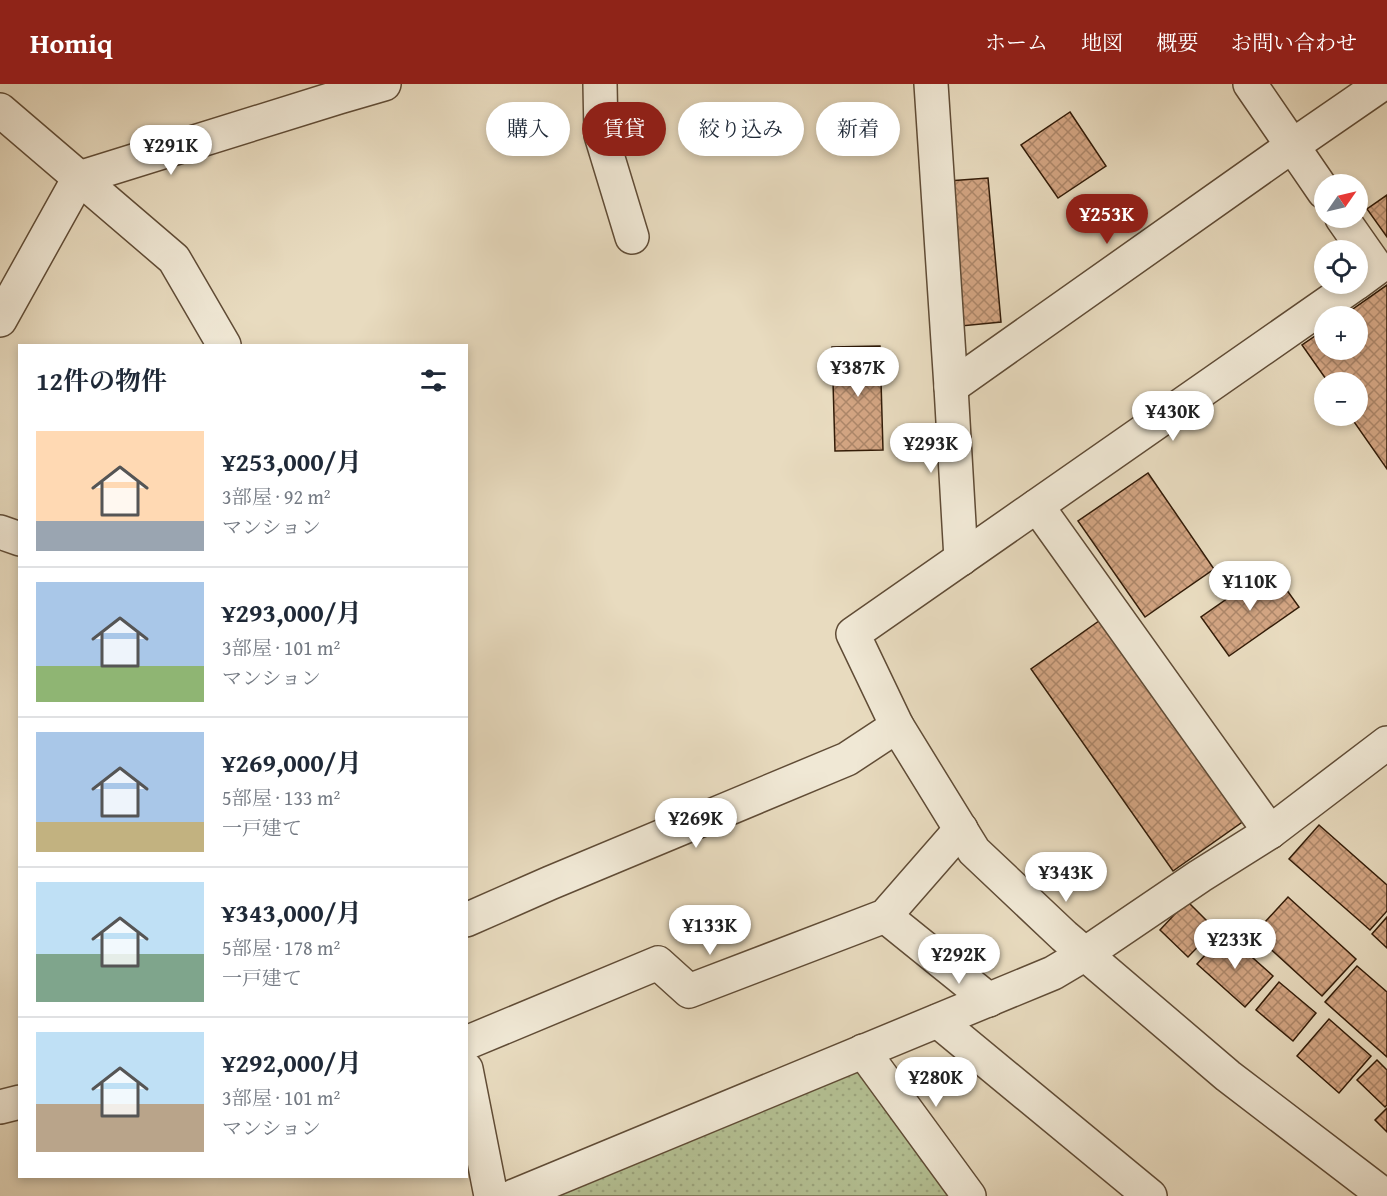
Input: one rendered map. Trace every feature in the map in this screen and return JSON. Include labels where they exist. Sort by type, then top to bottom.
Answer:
[{"type":"street","points":[[0,320],[79,178],[384,84]]},
{"type":"street","points":[[600,84],[601,135],[632,237]]},
{"type":"street","points":[[931,84],[961,559]]},
{"type":"street","points":[[1250,84],[1314,178]]},
{"type":"street","points":[[951,387],[1382,84]]},
{"type":"street","points":[[0,110],[174,259],[223,344]]},
{"type":"street","points":[[1368,255],[1377,268],[1368,274]]},
{"type":"street","points":[[1340,294],[853,634],[897,726],[974,851],[1064,936],[1228,1076],[1385,1194]]},
{"type":"street","points":[[1037,506],[1270,832]]},
{"type":"street","points":[[0,532],[18,538]]},
{"type":"street","points":[[468,919],[847,759],[897,726]]},
{"type":"street","points":[[514,1196],[1053,973],[1270,832],[1387,743]]},
{"type":"street","points":[[468,1042],[658,963],[689,991],[885,916],[961,829]]},
{"type":"street","points":[[885,916],[989,1000]]},
{"type":"street","points":[[938,1021],[1150,1196]]},
{"type":"street","points":[[863,1051],[969,1196]]},
{"type":"street","points":[[468,1079],[491,1196]]},
{"type":"street","points":[[0,1107],[18,1102]]},
{"type":"green space","points":[[863,1051],[969,1196],[515,1196]]},
{"type":"building","points":[[1070,112],[1106,166],[1058,198],[1021,145]]},
{"type":"building","points":[[988,178],[1001,322],[961,326],[948,181]]},
{"type":"building","points":[[1387,195],[1387,237],[1368,210]]},
{"type":"building","points":[[1387,285],[1387,469],[1357,426],[1368,426],[1368,372],[1321,372],[1302,345],[1314,337],[1314,360],[1368,360],[1368,306],[1357,306]]},
{"type":"building","points":[[880,346],[883,450],[835,451],[832,347]]},
{"type":"building","points":[[1148,473],[1214,569],[1145,617],[1078,521]]},
{"type":"building","points":[[1271,568],[1299,607],[1229,656],[1201,617]]},
{"type":"building","points":[[1106,616],[1248,818],[1173,871],[1031,669]]},
{"type":"building","points":[[1319,825],[1387,885],[1387,911],[1370,930],[1289,859]]},
{"type":"building","points":[[1288,897],[1356,959],[1322,996],[1254,934]]},
{"type":"building","points":[[1187,901],[1215,929],[1188,957],[1160,930]]},
{"type":"building","points":[[1387,917],[1387,948],[1372,934]]},
{"type":"building","points":[[1225,933],[1273,976],[1245,1007],[1197,964]]},
{"type":"building","points":[[1357,966],[1387,992],[1387,1057],[1325,1002]]},
{"type":"building","points":[[1279,982],[1316,1013],[1293,1041],[1256,1010]]},
{"type":"building","points":[[1329,1019],[1371,1056],[1339,1093],[1297,1056]]},
{"type":"building","points":[[1377,1060],[1387,1070],[1387,1105],[1385,1107],[1357,1080]]},
{"type":"building","points":[[1387,1108],[1387,1132],[1375,1120]]}]
